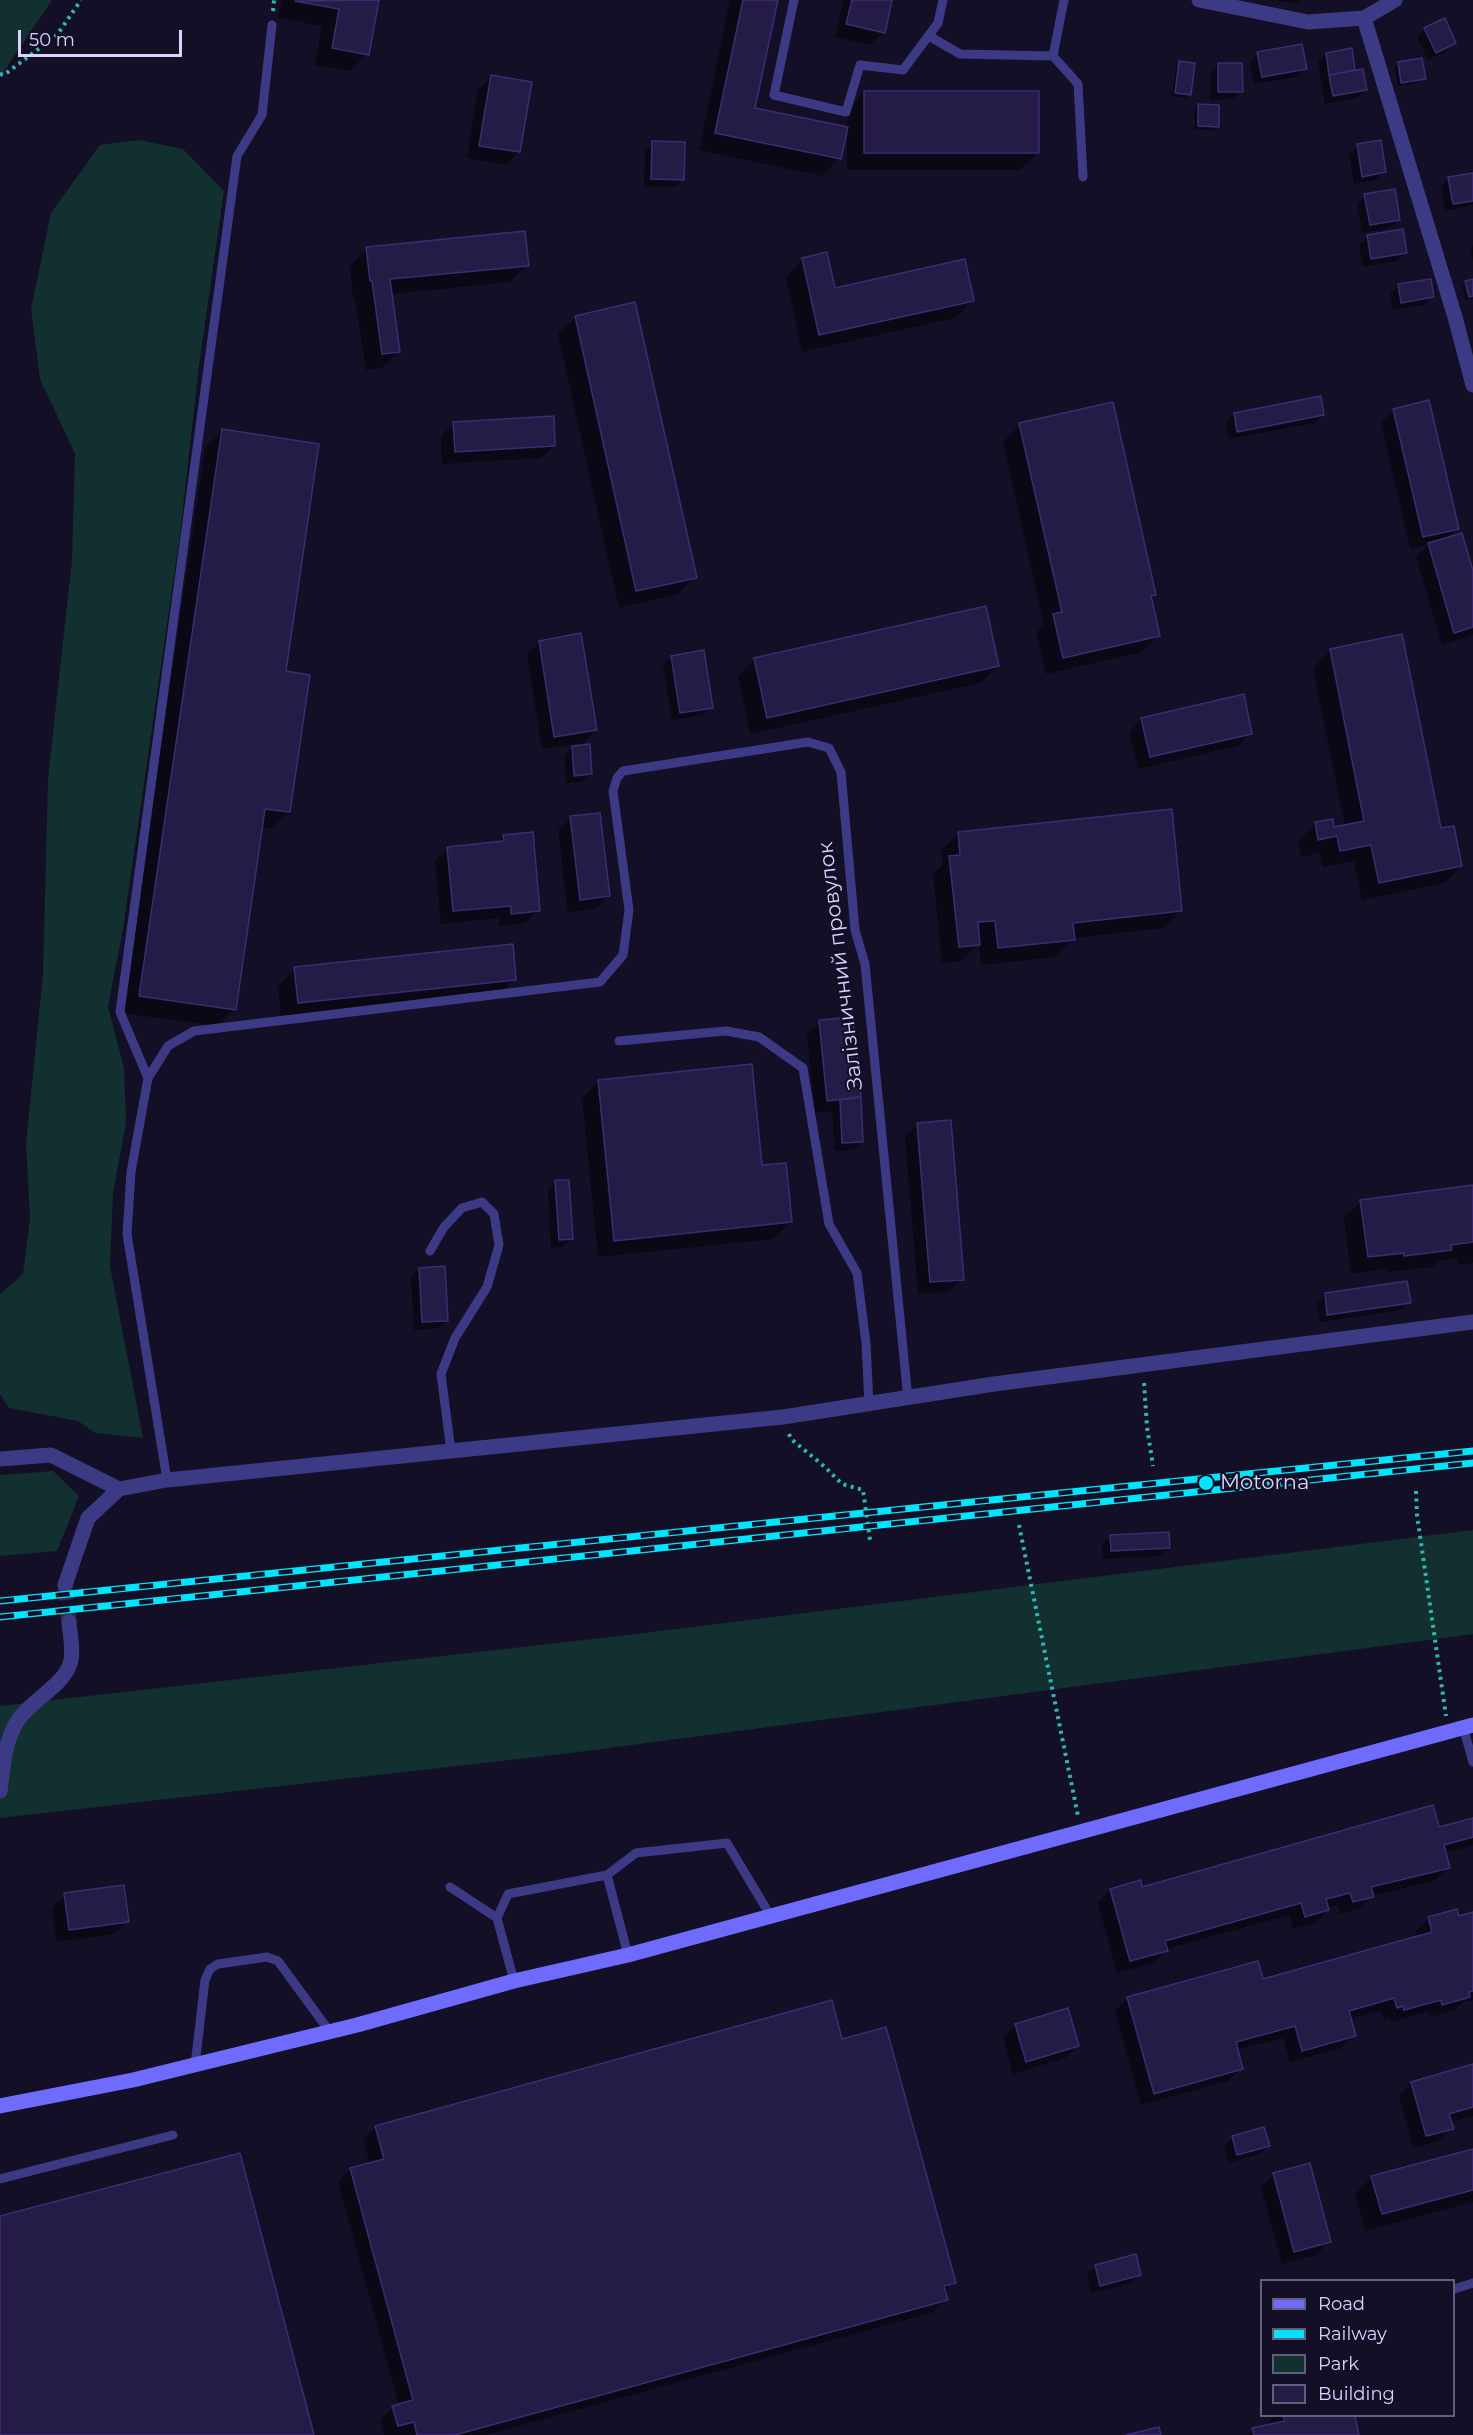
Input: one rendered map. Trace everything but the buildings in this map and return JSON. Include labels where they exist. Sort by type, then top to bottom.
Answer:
[{"type":"main road","points":[[0,2106],[133,2080],[330,2032],[514,1981],[628,1954],[1461,1728]]},
{"type":"street","points":[[1199,0],[1308,22],[1364,18],[1395,0]]},
{"type":"street","points":[[1364,18],[1455,317],[1473,385]]},
{"type":"street","points":[[65,1585],[88,1518],[119,1489],[167,1480],[783,1417],[994,1384],[1473,1322]]},
{"type":"street","points":[[0,1459],[51,1455],[119,1489]]},
{"type":"street","points":[[0,1791],[8,1742],[14,1725],[25,1710],[63,1675],[70,1663],[69,1622]]},
{"type":"lane","points":[[794,0],[774,95],[846,112],[861,65],[903,70],[938,23],[943,0]]},
{"type":"lane","points":[[1053,56],[1064,0]]},
{"type":"lane","points":[[167,1480],[127,1234],[131,1172],[148,1078],[120,1012],[237,156],[262,115],[272,25]]},
{"type":"lane","points":[[929,36],[960,54],[1053,56],[1078,84],[1083,177]]},
{"type":"lane","name":"Залізничний провулок","points":[[148,1078],[168,1046],[194,1031],[600,982],[623,955],[629,910],[614,791],[617,778],[624,771],[808,742],[829,748],[841,772],[855,930],[865,964],[908,1399]]},
{"type":"lane","points":[[619,1041],[726,1031],[759,1037],[803,1068],[829,1224],[857,1273],[866,1342],[869,1405]]},
{"type":"lane","points":[[430,1251],[444,1227],[462,1208],[482,1202],[494,1214],[499,1245],[487,1287],[456,1338],[441,1374],[451,1451]]},
{"type":"lane","points":[[1461,1728],[1473,1762]]},
{"type":"lane","points":[[514,1981],[497,1918],[508,1894],[607,1875],[636,1853],[727,1843],[770,1915]]},
{"type":"lane","points":[[607,1875],[628,1954]]},
{"type":"lane","points":[[450,1887],[497,1918]]},
{"type":"lane","points":[[195,2065],[205,1980],[210,1969],[218,1964],[267,1957],[278,1961],[330,2032]]},
{"type":"lane","points":[[0,2179],[173,2135]]},
{"type":"lane","points":[[1455,2289],[1473,2283]]},
{"type":"path","points":[[0,74],[4,75],[57,35],[81,0]]},
{"type":"path","points":[[1143,1365],[1152,1466]]},
{"type":"path","points":[[783,1417],[791,1439],[825,1467],[842,1485],[863,1490],[870,1540]]},
{"type":"path","points":[[1416,1491],[1417,1515],[1461,1728]]},
{"type":"path","points":[[1019,1526],[1081,1831]]},
{"type":"green space","points":[[0,0],[52,0],[0,77]]},
{"type":"green space","points":[[140,140],[183,149],[224,191],[199,366],[180,534],[123,929],[108,1007],[124,1068],[126,1123],[113,1193],[110,1266],[143,1438],[95,1433],[78,1421],[9,1408],[0,1394],[0,1294],[23,1274],[30,1218],[26,1144],[43,974],[48,778],[72,560],[75,454],[40,379],[31,309],[51,213],[100,145]]},
{"type":"green space","points":[[53,1471],[79,1496],[57,1551],[0,1556],[0,1475]]},
{"type":"green space","points":[[1473,1530],[1473,1634],[571,1753],[0,1818],[0,1706],[628,1635]]},
{"type":"tunnel","points":[[65,1585],[69,1622]]},
{"type":"railway","points":[[0,1601],[1473,1451]]},
{"type":"railway","points":[[0,1617],[1473,1463]]},
{"type":"place","name":"Motorna","points":[[1206,1483]]}]
